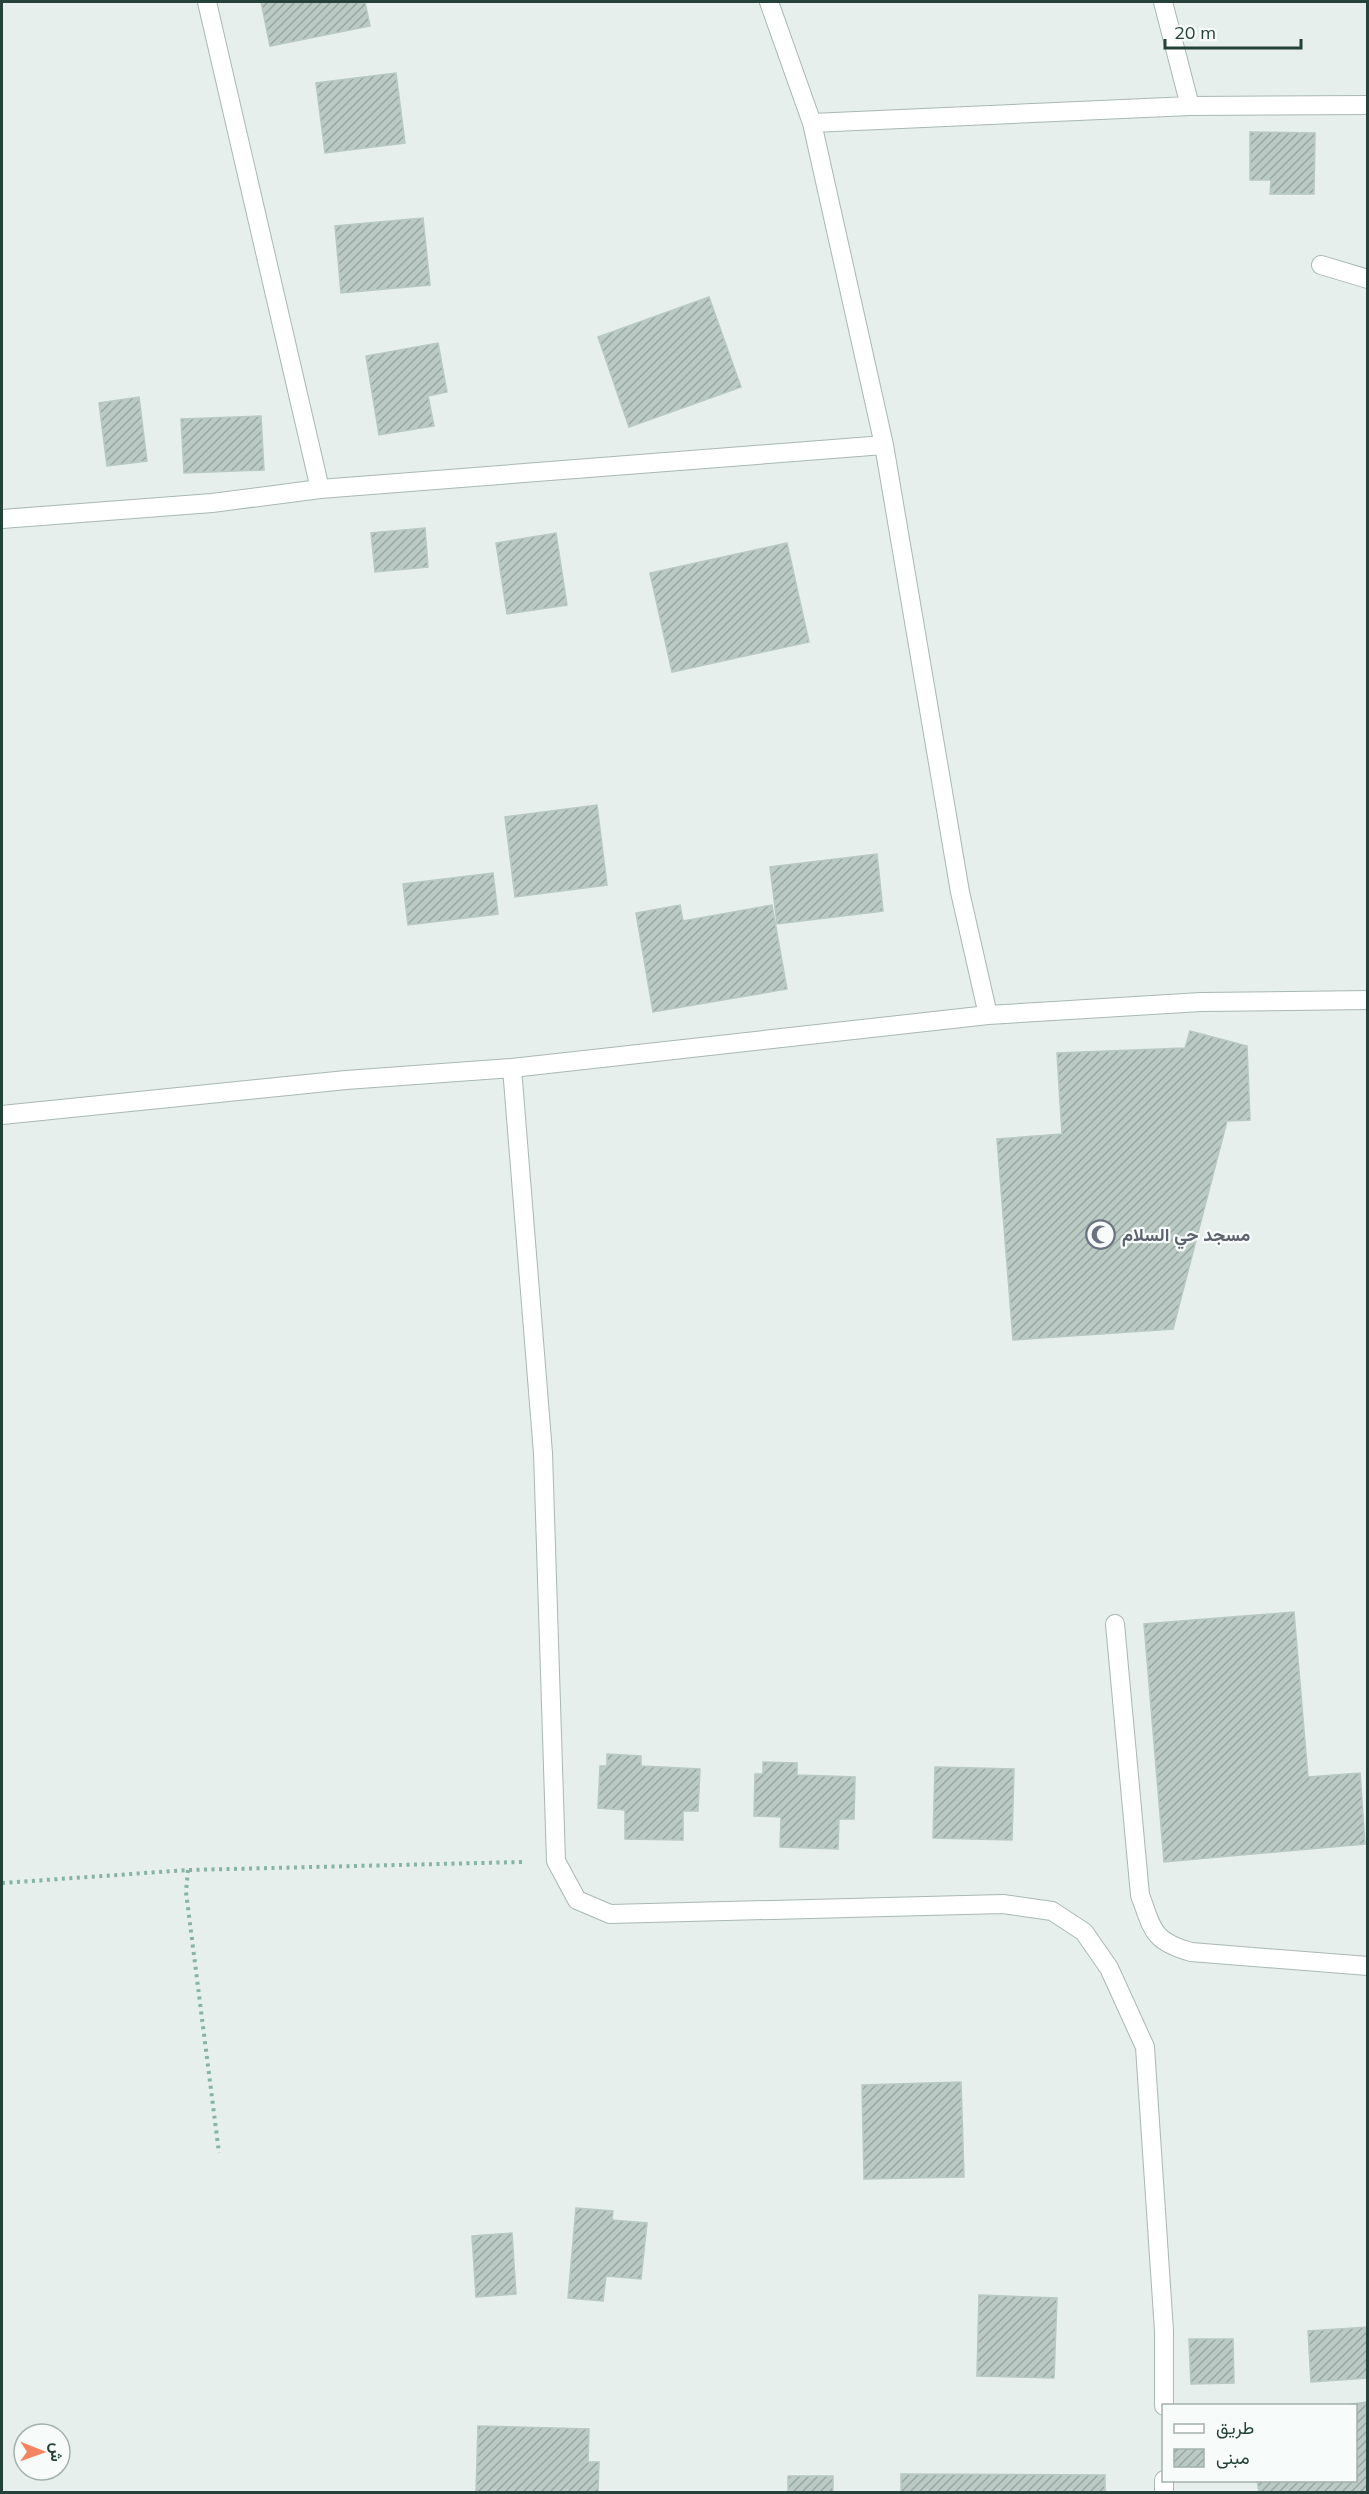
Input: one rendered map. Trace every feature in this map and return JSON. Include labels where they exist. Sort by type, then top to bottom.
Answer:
[{"type":"street","points":[[207,2],[320,489]]},
{"type":"street","points":[[769,2],[812,123],[884,445],[960,892],[988,1015]]},
{"type":"street","points":[[1163,2],[1190,106]]},
{"type":"street","points":[[812,123],[1190,106],[1368,105]]},
{"type":"street","points":[[1321,265],[1368,279]]},
{"type":"street","points":[[2,519],[212,503],[320,489],[884,445]]},
{"type":"street","points":[[2,1115],[346,1080],[512,1068],[988,1015],[1201,1002],[1368,1000]]},
{"type":"street","points":[[512,1068],[543,1453],[556,1861],[577,1900],[610,1914],[1003,1904],[1052,1911],[1084,1932],[1109,1968],[1145,2047],[1164,2331],[1164,2404]]},
{"type":"street","points":[[1115,1624],[1140,1895],[1154,1933],[1168,1946],[1191,1952],[1368,1966]]},
{"type":"path","points":[[2,1883],[188,1870],[556,1861]]},
{"type":"path","points":[[188,1870],[186,1892],[219,2153]]},
{"type":"building","points":[[261,2],[365,2],[370,26],[270,46]]},
{"type":"building","points":[[396,73],[405,143],[325,153],[316,83]]},
{"type":"building","points":[[1250,132],[1315,133],[1314,194],[1270,194],[1271,180],[1250,180]]},
{"type":"building","points":[[423,218],[430,285],[341,293],[335,226]]},
{"type":"building","points":[[709,297],[741,387],[629,427],[598,337]]},
{"type":"building","points":[[438,343],[447,392],[428,396],[434,426],[379,435],[366,356]]},
{"type":"building","points":[[139,397],[147,461],[107,466],[99,403]]},
{"type":"building","points":[[261,416],[264,470],[184,473],[181,419]]},
{"type":"building","points":[[425,528],[428,567],[375,572],[371,533]]},
{"type":"building","points":[[556,533],[567,605],[507,614],[496,543]]},
{"type":"building","points":[[787,543],[809,642],[672,672],[650,573]]},
{"type":"building","points":[[597,805],[607,885],[515,897],[505,817]]},
{"type":"building","points":[[877,854],[883,911],[777,924],[770,867]]},
{"type":"building","points":[[493,873],[498,914],[408,925],[403,884]]},
{"type":"building","points":[[680,905],[683,921],[772,905],[787,989],[653,1012],[636,913]]},
{"type":"building","name":"مسجد حي السلام","points":[[1190,1031],[1247,1046],[1250,1120],[1227,1121],[1173,1329],[1013,1340],[997,1139],[1062,1134],[1057,1053],[1185,1048]]},
{"type":"building","points":[[1294,1612],[1308,1777],[1360,1773],[1365,1844],[1164,1862],[1144,1624]]},
{"type":"building","points":[[607,1754],[641,1756],[641,1766],[700,1769],[698,1811],[683,1811],[683,1840],[625,1839],[625,1810],[598,1808],[600,1766],[607,1766]]},
{"type":"building","points":[[763,1762],[797,1763],[797,1775],[855,1777],[854,1819],[839,1819],[838,1849],[780,1847],[781,1817],[754,1816],[755,1774],[763,1774]]},
{"type":"building","points":[[935,1767],[1014,1769],[1012,1840],[933,1838]]},
{"type":"building","points":[[961,2082],[964,2177],[864,2179],[862,2085]]},
{"type":"building","points":[[576,2208],[613,2211],[612,2220],[647,2223],[641,2279],[606,2276],[603,2301],[568,2298]]},
{"type":"building","points":[[512,2233],[516,2294],[476,2297],[472,2236]]},
{"type":"building","points":[[979,2295],[1057,2298],[1054,2378],[977,2376]]},
{"type":"building","points":[[1368,2327],[1368,2378],[1311,2382],[1308,2331]]},
{"type":"building","points":[[1189,2339],[1233,2339],[1234,2383],[1191,2384]]},
{"type":"building","points":[[1366,2402],[1368,2492],[1259,2492],[1257,2482],[1357,2482],[1357,2404],[1352,2404]]},
{"type":"building","points":[[478,2426],[589,2429],[588,2462],[599,2462],[598,2492],[476,2492]]},
{"type":"building","points":[[901,2474],[1105,2475],[1105,2492],[901,2492]]},
{"type":"building","points":[[788,2476],[833,2476],[833,2492],[788,2492]]},
{"type":"place","name":"مسجد حي السلام","points":[[1101,1234]]}]
